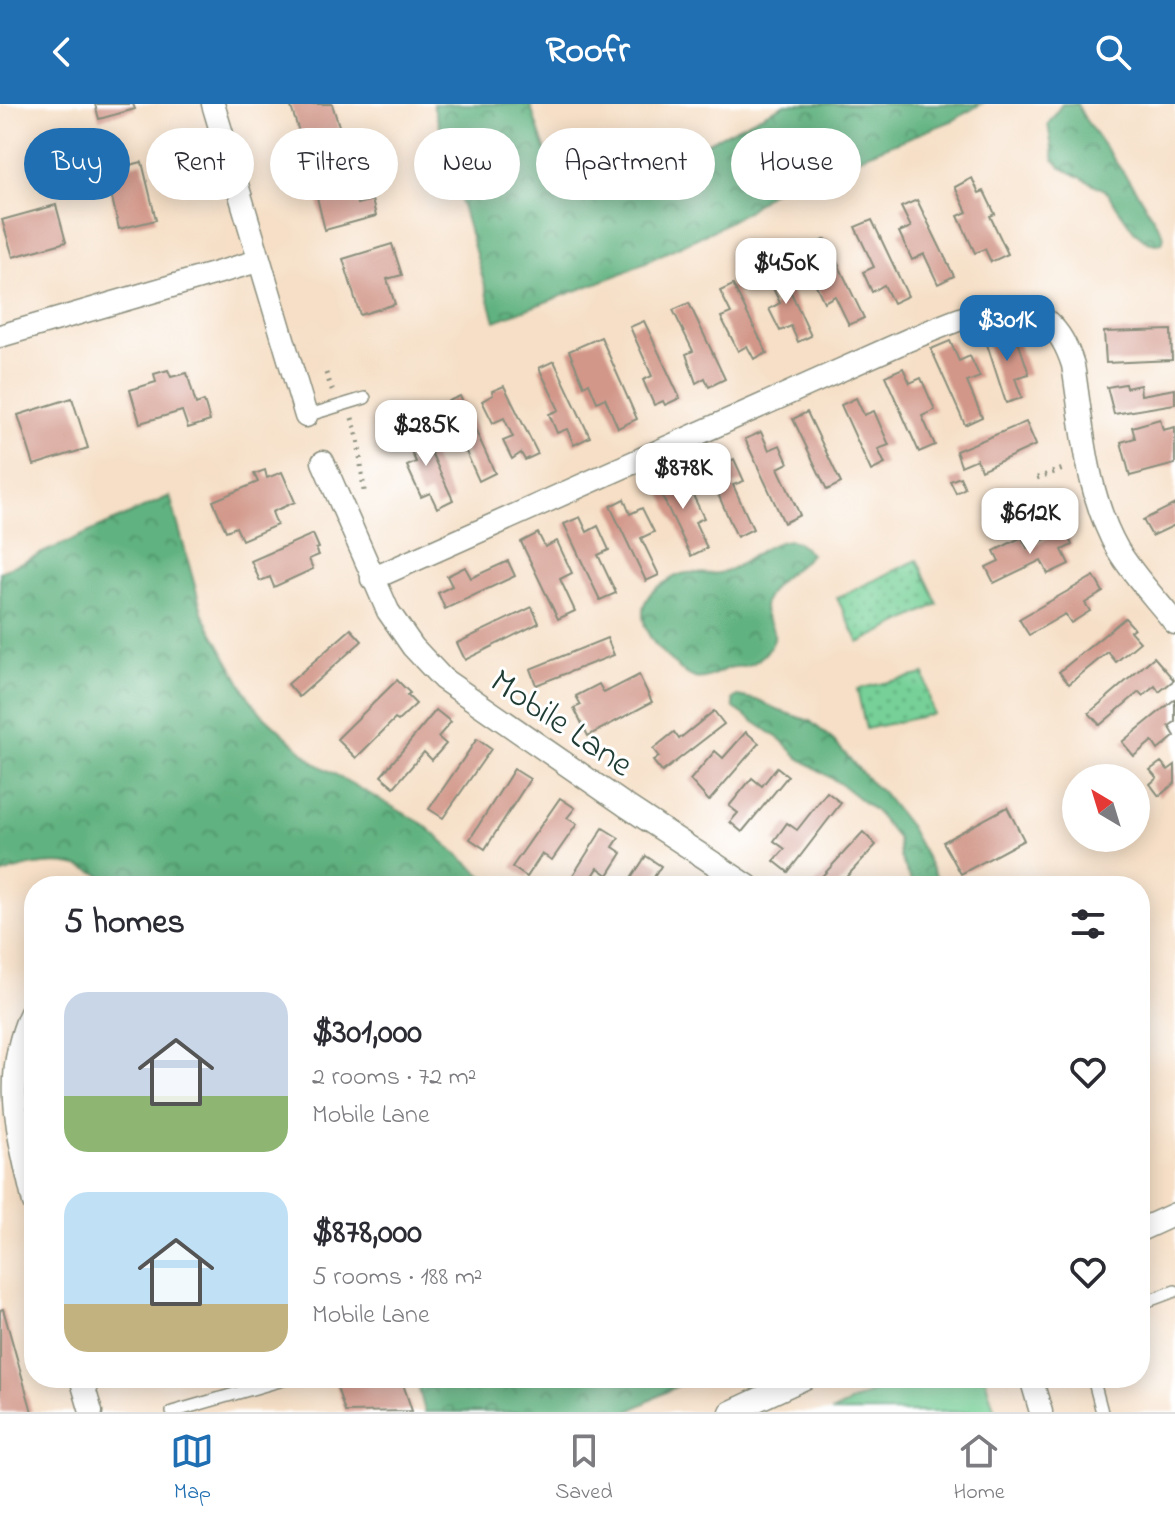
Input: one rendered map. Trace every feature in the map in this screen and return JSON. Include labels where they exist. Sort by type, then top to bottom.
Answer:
[{"type":"street","points":[[213,104],[306,416]]},
{"type":"street","points":[[0,336],[258,261]]},
{"type":"street","points":[[372,579],[908,340],[984,310],[1001,307],[1023,310],[1042,319],[1068,348],[1092,485],[1102,515],[1119,551],[1175,623]]},
{"type":"street","name":"Mobile Lane","points":[[323,462],[372,579],[388,611],[413,647],[456,690],[733,876]]},
{"type":"street","points":[[24,1027],[10,1078],[12,1109],[24,1155]]},
{"type":"street","points":[[1150,1225],[1175,1214]]},
{"type":"street","points":[[84,1388],[91,1412]]},
{"type":"street","points":[[731,1412],[783,1388]]},
{"type":"street","points":[[1034,1388],[1041,1412]]},
{"type":"lane","points":[[306,416],[365,398]]},
{"type":"lane","points":[[1150,1300],[1175,1291]]},
{"type":"lane","points":[[172,1412],[255,1388]]},
{"type":"lane","points":[[1096,1388],[1102,1412]]},
{"type":"path","points":[[326,373],[338,406],[354,421],[361,457],[363,509],[355,539]]},
{"type":"green space","points":[[433,104],[530,104],[538,128],[536,200],[715,200],[715,138],[731,130],[731,200],[761,200],[716,229],[618,275],[495,321],[460,200],[520,200],[520,128],[440,128]]},
{"type":"green space","points":[[786,104],[981,104],[954,120],[861,156],[861,128],[736,128]]},
{"type":"green space","points":[[1062,104],[1077,104],[1164,236],[1162,243],[1148,242],[1134,231],[1105,190],[1062,168],[1054,160],[1048,124]]},
{"type":"green space","points":[[170,496],[203,615],[248,696],[262,714],[315,763],[423,824],[483,876],[101,876],[88,869],[59,863],[30,866],[0,875],[0,572]]},
{"type":"green space","points":[[790,540],[811,554],[768,595],[764,610],[774,634],[773,641],[758,660],[699,679],[679,668],[653,641],[647,631],[643,610],[654,590],[680,575],[714,574],[728,570],[771,545]]},
{"type":"green space","points":[[917,560],[938,604],[859,643],[837,598]]},
{"type":"green space","points":[[924,674],[933,714],[866,729],[857,689]]},
{"type":"green space","points":[[738,696],[761,701],[810,721],[834,741],[909,826],[936,876],[909,876],[900,857],[898,839],[876,812],[734,708],[733,699]]},
{"type":"green space","points":[[419,1388],[673,1388],[628,1412],[425,1412]]},
{"type":"green space","points":[[882,1388],[988,1388],[995,1412],[831,1412]]},
{"type":"building","points":[[95,104],[133,104],[135,109],[99,119]]},
{"type":"building","points":[[290,104],[332,104],[340,128],[298,128]]},
{"type":"building","points":[[142,162],[146,200],[151,200],[156,220],[119,229],[112,200],[130,200],[130,165]]},
{"type":"building","points":[[972,178],[979,193],[984,191],[995,214],[990,216],[1008,254],[991,262],[985,249],[975,253],[958,216],[967,212],[955,187]]},
{"type":"building","points":[[318,200],[356,200],[357,204],[372,200],[376,216],[325,230]]},
{"type":"building","points":[[917,200],[954,276],[938,284],[924,254],[912,260],[899,232],[911,227],[901,207]]},
{"type":"building","points":[[56,205],[66,242],[13,257],[2,220]]},
{"type":"building","points":[[872,220],[908,296],[893,303],[884,285],[872,292],[863,272],[874,267],[855,227]]},
{"type":"building","points":[[826,239],[864,318],[849,325],[835,296],[824,302],[816,285],[826,280],[810,247]]},
{"type":"building","points":[[392,244],[402,275],[387,279],[395,304],[360,315],[343,259]]},
{"type":"building","points":[[778,264],[811,336],[798,342],[791,326],[780,331],[769,309],[780,303],[765,271]]},
{"type":"building","points":[[733,285],[767,353],[754,359],[747,346],[738,351],[721,317],[731,313],[720,291]]},
{"type":"building","points":[[689,303],[725,379],[709,387],[705,378],[696,383],[686,354],[693,351],[673,310]]},
{"type":"building","points":[[644,321],[680,398],[665,405],[663,401],[654,405],[643,380],[652,376],[630,327]]},
{"type":"building","points":[[1000,329],[1003,340],[1016,335],[1029,374],[1015,378],[1022,398],[1006,403],[984,335]]},
{"type":"building","points":[[1171,330],[1172,360],[1106,363],[1104,332]]},
{"type":"building","points":[[601,337],[637,419],[618,428],[605,398],[597,402],[589,383],[584,386],[569,351]]},
{"type":"building","points":[[950,341],[959,361],[970,356],[980,377],[967,382],[982,417],[965,425],[931,349]]},
{"type":"building","points":[[554,361],[590,437],[574,445],[567,429],[557,433],[549,414],[559,410],[539,368]]},
{"type":"building","points":[[903,368],[910,383],[921,378],[935,410],[922,416],[935,445],[919,452],[885,376]]},
{"type":"building","points":[[168,370],[171,377],[187,373],[196,404],[204,401],[210,421],[188,428],[182,411],[140,423],[130,390],[156,382],[154,374]]},
{"type":"building","points":[[1125,384],[1126,388],[1140,385],[1141,395],[1175,389],[1175,404],[1114,414],[1107,387]]},
{"type":"building","points":[[504,386],[538,454],[525,460],[521,453],[512,459],[503,441],[513,437],[504,418],[493,423],[482,401],[493,395],[492,391]]},
{"type":"building","points":[[460,396],[495,473],[479,481],[444,403]]},
{"type":"building","points":[[72,398],[88,448],[34,465],[18,415]]},
{"type":"building","points":[[856,398],[864,415],[874,411],[889,445],[878,449],[885,464],[871,471],[841,405]]},
{"type":"building","points":[[807,412],[841,483],[827,490],[793,419]]},
{"type":"building","points":[[1160,419],[1163,430],[1175,427],[1175,464],[1130,476],[1121,442],[1135,438],[1132,427]]},
{"type":"building","points":[[1026,422],[1036,445],[981,470],[977,459],[961,466],[956,451]]},
{"type":"building","points":[[418,424],[453,500],[437,508],[430,493],[421,497],[407,466],[416,462],[402,431]]},
{"type":"building","points":[[761,432],[769,450],[780,445],[788,463],[778,468],[800,515],[784,523],[745,439]]},
{"type":"building","points":[[719,453],[724,464],[734,459],[744,481],[733,485],[753,529],[737,537],[703,460]]},
{"type":"building","points":[[265,470],[267,478],[282,472],[295,502],[272,512],[277,525],[242,540],[236,527],[226,531],[213,501],[258,482],[254,474]]},
{"type":"building","points":[[672,471],[680,487],[687,483],[704,518],[695,522],[707,548],[691,556],[654,479]]},
{"type":"building","points":[[960,477],[965,488],[956,493],[950,481]]},
{"type":"building","points":[[624,499],[630,514],[642,508],[654,532],[641,538],[659,575],[646,581],[610,506]]},
{"type":"building","points":[[1175,504],[1175,525],[1152,536],[1143,520]]},
{"type":"building","points":[[580,517],[587,532],[598,526],[609,550],[598,555],[616,593],[600,600],[564,524]]},
{"type":"building","points":[[1065,529],[1072,545],[1062,550],[1069,564],[1048,574],[1041,560],[994,583],[986,567],[999,561],[994,551],[1022,537],[1027,548]]},
{"type":"building","points":[[538,533],[545,547],[557,541],[572,573],[560,579],[575,611],[558,619],[521,542]]},
{"type":"building","points":[[313,534],[319,555],[309,559],[313,569],[274,587],[270,577],[260,581],[251,561]]},
{"type":"building","points":[[508,561],[515,576],[445,609],[438,593],[452,586],[447,576],[465,567],[471,578]]},
{"type":"building","points":[[1094,576],[1103,592],[1085,603],[1090,611],[1071,623],[1065,614],[1029,635],[1019,619]]},
{"type":"building","points":[[532,607],[539,623],[465,660],[457,643]]},
{"type":"building","points":[[1125,618],[1134,628],[1130,631],[1140,642],[1116,662],[1108,652],[1069,684],[1059,672]]},
{"type":"building","points":[[351,629],[362,641],[299,697],[288,684]]},
{"type":"building","points":[[607,638],[614,655],[536,685],[530,669]]},
{"type":"building","points":[[1154,657],[1174,680],[1159,692],[1155,686],[1143,696],[1139,692],[1100,725],[1089,713]]},
{"type":"building","points":[[639,675],[652,702],[588,736],[574,708],[581,705],[576,696],[599,684],[604,693]]},
{"type":"building","points":[[397,680],[416,704],[398,721],[395,719],[356,758],[337,739]]},
{"type":"building","points":[[1175,699],[1175,722],[1169,726],[1175,736],[1158,750],[1152,741],[1134,756],[1122,742]]},
{"type":"building","points":[[436,710],[451,722],[438,737],[446,744],[432,760],[424,752],[394,787],[381,776]]},
{"type":"building","points":[[714,711],[724,724],[662,772],[653,761],[659,757],[653,749],[674,732],[679,739]]},
{"type":"building","points":[[746,732],[759,743],[709,801],[690,780],[715,751],[723,758]]},
{"type":"building","points":[[477,739],[491,749],[443,818],[429,809]]},
{"type":"building","points":[[1161,762],[1168,770],[1175,765],[1175,783],[1159,796],[1150,784],[1157,778],[1150,770]]},
{"type":"building","points":[[777,767],[788,776],[742,832],[730,822],[738,813],[729,806],[752,778],[762,786]]},
{"type":"building","points":[[514,769],[530,779],[485,849],[470,839]]},
{"type":"building","points":[[827,792],[841,803],[788,872],[774,861],[785,849],[774,841],[787,823],[797,830]]},
{"type":"building","points":[[560,798],[575,808],[567,818],[577,824],[552,860],[542,854],[528,876],[512,867]]},
{"type":"building","points":[[1007,807],[1024,840],[961,874],[943,842]]},
{"type":"building","points":[[603,828],[619,838],[613,847],[622,853],[608,875],[598,868],[593,876],[572,876]]},
{"type":"building","points":[[863,832],[876,845],[847,876],[822,876]]},
{"type":"building","points":[[646,856],[661,866],[655,876],[633,876]]},
{"type":"building","points":[[3,1309],[32,1412],[0,1412],[0,1310]]},
{"type":"building","points":[[337,1388],[404,1388],[412,1411],[345,1412]]}]
